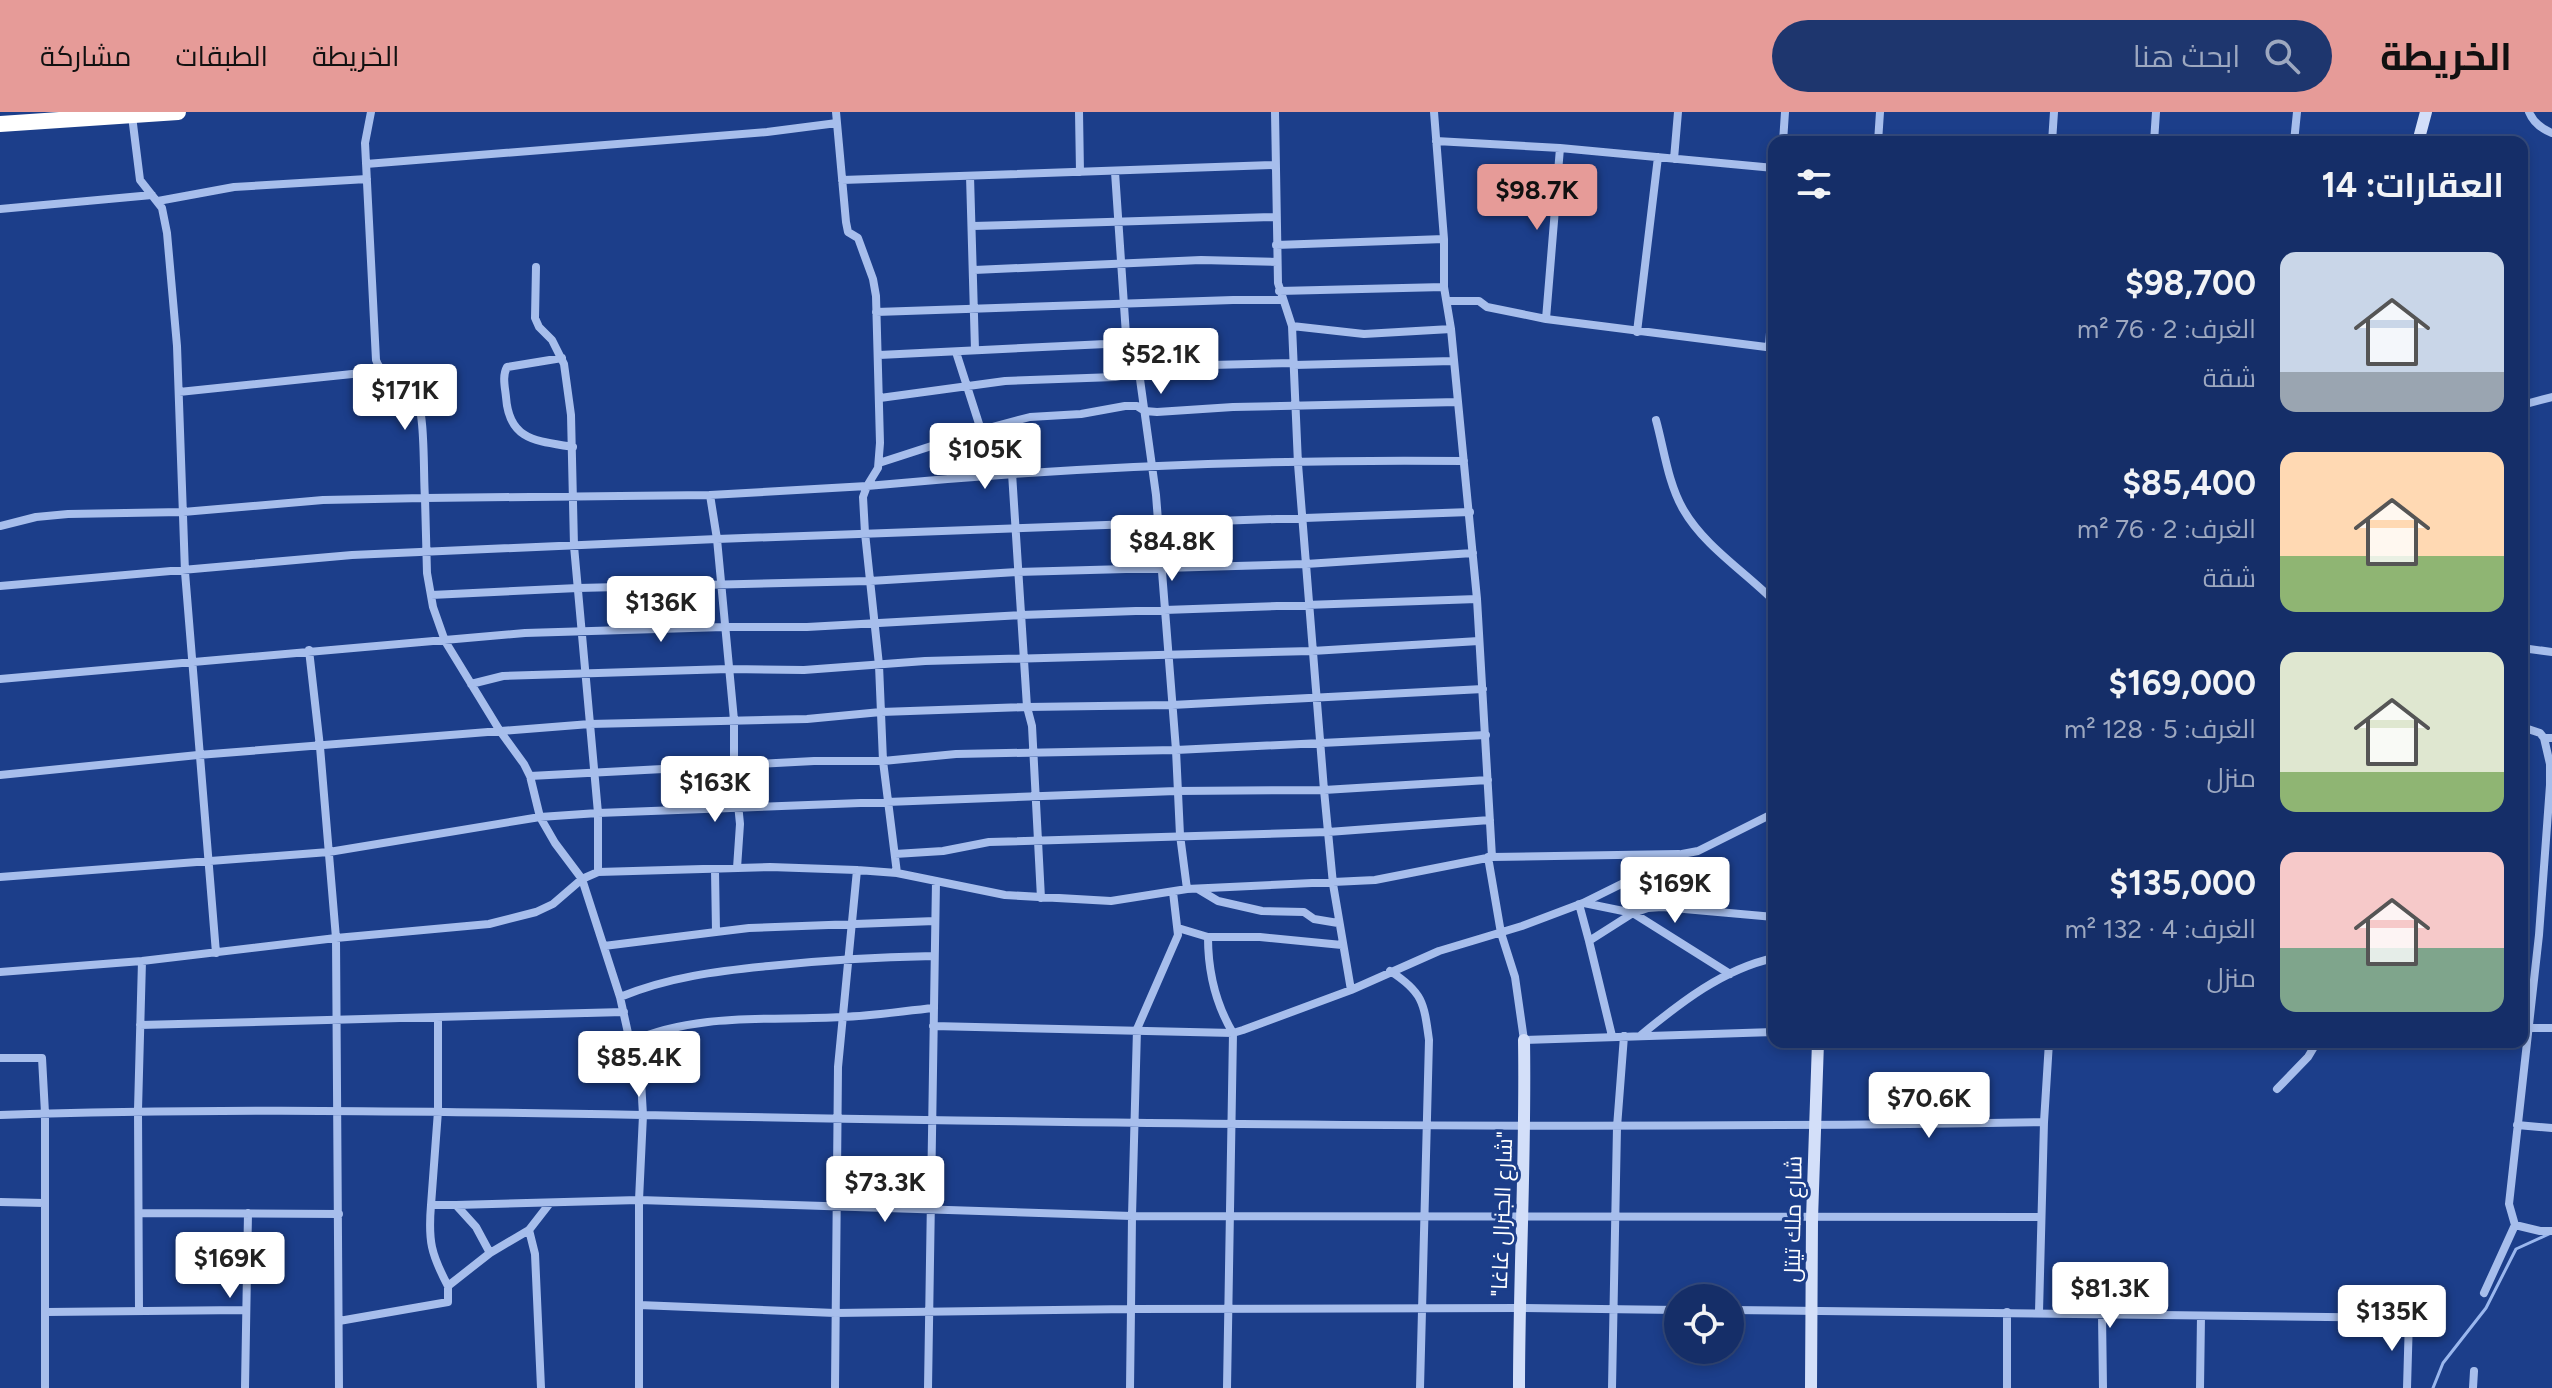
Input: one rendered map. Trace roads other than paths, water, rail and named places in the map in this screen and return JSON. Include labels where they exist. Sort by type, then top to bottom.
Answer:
[{"type":"highway","points":[[0,124],[176,112]]},
{"type":"main road","points":[[2420,136],[2426,112]]},
{"type":"main road","name":"\"شارع الجنرال غاغا\"","points":[[1519,1388],[1521,1217],[1526,1127],[1524,1040]]},
{"type":"main road","name":"شارع ملك تيتل","points":[[1811,1388],[1812,1219],[1818,1048]]},
{"type":"street","points":[[371,112],[366,130],[366,164],[376,360],[381,371]]},
{"type":"street","points":[[836,112],[846,222],[848,232],[858,238],[867,261],[873,279],[876,312],[879,463],[863,497],[879,665],[883,761],[897,873]]},
{"type":"street","points":[[1079,112],[1080,172]]},
{"type":"street","points":[[1275,112],[1279,291],[1292,326],[1298,464],[1324,790],[1338,923],[1351,990]]},
{"type":"street","points":[[1434,112],[1444,239],[1444,287],[1451,329],[1477,599],[1490,857],[1501,933],[1515,977],[1524,1040],[1768,1032]]},
{"type":"street","points":[[1674,159],[1678,112]]},
{"type":"street","points":[[1783,136],[1785,112]]},
{"type":"street","points":[[1878,136],[1880,112]]},
{"type":"street","points":[[2052,136],[2054,112]]},
{"type":"street","points":[[2154,136],[2156,112]]},
{"type":"street","points":[[2295,136],[2297,112]]},
{"type":"street","points":[[2529,112],[2531,118],[2552,133]]},
{"type":"street","points":[[132,116],[140,180],[162,208],[167,233],[179,392],[185,572],[216,953]]},
{"type":"street","points":[[366,164],[767,132],[837,123]]},
{"type":"street","points":[[1436,141],[1560,148],[1768,167]]},
{"type":"street","points":[[1546,319],[1560,148]]},
{"type":"street","points":[[1637,332],[1658,157]]},
{"type":"street","points":[[842,180],[1275,165]]},
{"type":"street","points":[[879,355],[1121,342],[1126,335],[1115,172]]},
{"type":"street","points":[[970,176],[975,350]]},
{"type":"street","points":[[0,209],[155,198],[234,187],[367,179]]},
{"type":"street","points":[[973,226],[1275,217]]},
{"type":"street","points":[[1276,245],[1444,239]]},
{"type":"street","points":[[974,270],[1227,259],[1277,262]]},
{"type":"street","points":[[536,267],[536,322],[552,340],[567,374],[573,447],[574,546],[598,813],[598,872]]},
{"type":"street","points":[[1279,291],[1444,287]]},
{"type":"street","points":[[876,312],[1283,300]]},
{"type":"street","points":[[1447,301],[1479,301],[1487,307],[1546,319],[1768,348]]},
{"type":"street","points":[[1292,326],[1364,334],[1451,329]]},
{"type":"street","points":[[1126,335],[1135,343],[1145,411],[1158,523],[1180,835],[1192,889]]},
{"type":"street","points":[[956,352],[981,430],[1002,474]]},
{"type":"street","points":[[562,358],[507,367],[503,374],[507,413],[515,427],[530,438],[573,447]]},
{"type":"street","points":[[880,398],[1005,381],[1139,374],[1170,366],[1453,361]]},
{"type":"street","points":[[179,392],[381,371],[410,386],[419,404],[425,552],[431,595],[445,641],[530,776],[540,817],[582,879],[620,997],[630,1042],[640,1064],[643,1115],[639,1200],[639,1388]]},
{"type":"street","points":[[2528,403],[2552,397]]},
{"type":"street","points":[[879,463],[1030,417],[1081,414],[1125,406],[1137,406],[1145,411],[1458,402]]},
{"type":"street","points":[[1656,420],[1682,508],[1696,528],[1768,595]]},
{"type":"street","points":[[0,526],[36,517],[68,514],[183,512],[323,500],[710,495],[1151,466],[1374,460],[1464,461]]},
{"type":"street","points":[[1012,473],[1027,707],[1032,726],[1041,898]]},
{"type":"street","points":[[710,495],[734,720],[734,764],[740,824],[737,868]]},
{"type":"street","points":[[0,586],[185,572],[285,560],[425,552],[1470,512]]},
{"type":"street","points":[[431,595],[1306,564],[1473,553]]},
{"type":"street","points":[[0,679],[309,650],[582,630],[807,627],[1021,615],[1477,599]]},
{"type":"street","points":[[471,684],[503,676],[729,669],[804,670],[925,661],[1312,651],[1479,641]]},
{"type":"street","points":[[2528,649],[2552,652]]},
{"type":"street","points":[[309,650],[336,938],[339,1388]]},
{"type":"street","points":[[0,775],[198,755],[590,724],[807,719],[881,712],[1027,707],[1172,705],[1483,689]]},
{"type":"street","points":[[2528,729],[2548,738],[2550,764],[2549,843],[2528,1028],[2552,1028]]},
{"type":"street","points":[[530,776],[734,764],[883,761],[956,754],[1176,750],[1486,735]]},
{"type":"street","points":[[0,877],[329,852],[540,817],[598,813],[1176,791],[1324,790],[1488,780]]},
{"type":"street","points":[[0,972],[142,961],[489,924],[521,918],[553,904],[582,879],[598,872],[804,867],[897,873],[987,892],[1041,898],[1111,901],[1192,889],[1333,884],[1402,876],[1490,857],[1682,854],[1698,851],[1768,816]]},
{"type":"street","points":[[895,854],[943,851],[989,842],[1328,832],[1490,820]]},
{"type":"street","points":[[933,1026],[1233,1033],[1351,990],[1461,943],[1501,933],[1581,903],[1682,854]]},
{"type":"street","points":[[715,870],[716,932]]},
{"type":"street","points":[[835,1388],[836,1119],[857,870]]},
{"type":"street","points":[[928,1388],[936,881]]},
{"type":"street","points":[[1192,889],[1218,901],[1262,911],[1304,912],[1314,919],[1338,923]]},
{"type":"street","points":[[1130,1388],[1137,1029],[1176,942],[1178,928],[1173,892]]},
{"type":"street","points":[[1581,903],[1633,913],[1730,974]]},
{"type":"street","points":[[1581,903],[1612,1036]]},
{"type":"street","points":[[1589,941],[1633,913],[1648,908],[1768,916]]},
{"type":"street","points":[[604,946],[749,928],[935,921]]},
{"type":"street","points":[[1178,928],[1208,937],[1260,937],[1342,945]]},
{"type":"street","points":[[2539,935],[2552,935]]},
{"type":"street","points":[[1208,937],[1213,987],[1219,1010],[1233,1033],[1227,1388]]},
{"type":"street","points":[[620,997],[661,982],[700,973],[848,958],[934,956]]},
{"type":"street","points":[[1641,1035],[1693,994],[1730,974],[1768,960]]},
{"type":"street","points":[[139,1311],[138,1110],[142,961]]},
{"type":"street","points":[[1390,971],[1412,986],[1423,1003],[1429,1040],[1420,1388]]},
{"type":"street","points":[[630,1042],[657,1031],[716,1021],[843,1017],[934,1008]]},
{"type":"street","points":[[140,1025],[624,1012]]},
{"type":"street","points":[[339,1321],[448,1302],[448,1286],[433,1258],[430,1241],[438,1111],[438,1018]]},
{"type":"street","points":[[1612,1388],[1617,1127],[1624,1036]]},
{"type":"street","points":[[2039,1312],[2049,1048]]},
{"type":"street","points":[[2277,1089],[2313,1048]]},
{"type":"street","points":[[2484,1293],[2515,1225],[2509,1204],[2526,1048]]},
{"type":"street","points":[[0,1051],[0,1058],[42,1058],[45,1113],[45,1388]]},
{"type":"street","points":[[0,1115],[138,1110],[438,1111],[934,1121],[1526,1127],[2044,1122]]},
{"type":"street","points":[[2517,1125],[2552,1128]]},
{"type":"street","points":[[431,1205],[639,1200],[1132,1216],[2041,1217]]},
{"type":"street","points":[[0,1202],[44,1203]]},
{"type":"street","points":[[448,1286],[490,1253],[529,1230],[550,1203]]},
{"type":"street","points":[[456,1205],[476,1227],[490,1253]]},
{"type":"street","points":[[139,1213],[339,1214]]},
{"type":"street","points":[[245,1388],[248,1213]]},
{"type":"street","points":[[2515,1225],[2552,1231]]},
{"type":"street","points":[[529,1230],[535,1254],[541,1388]]},
{"type":"street","points":[[639,1305],[835,1313],[1131,1309],[1664,1310]]},
{"type":"street","points":[[46,1312],[245,1310]]},
{"type":"street","points":[[1744,1310],[2409,1318],[2407,1388]]},
{"type":"street","points":[[2007,1312],[2007,1388]]},
{"type":"street","points":[[2102,1314],[2103,1388]]},
{"type":"street","points":[[2200,1388],[2201,1316]]},
{"type":"street","points":[[2473,1388],[2474,1371]]},
{"type":"waterway","points":[[2433,1388],[2443,1363],[2486,1308],[2516,1249],[2549,1234]]}]
